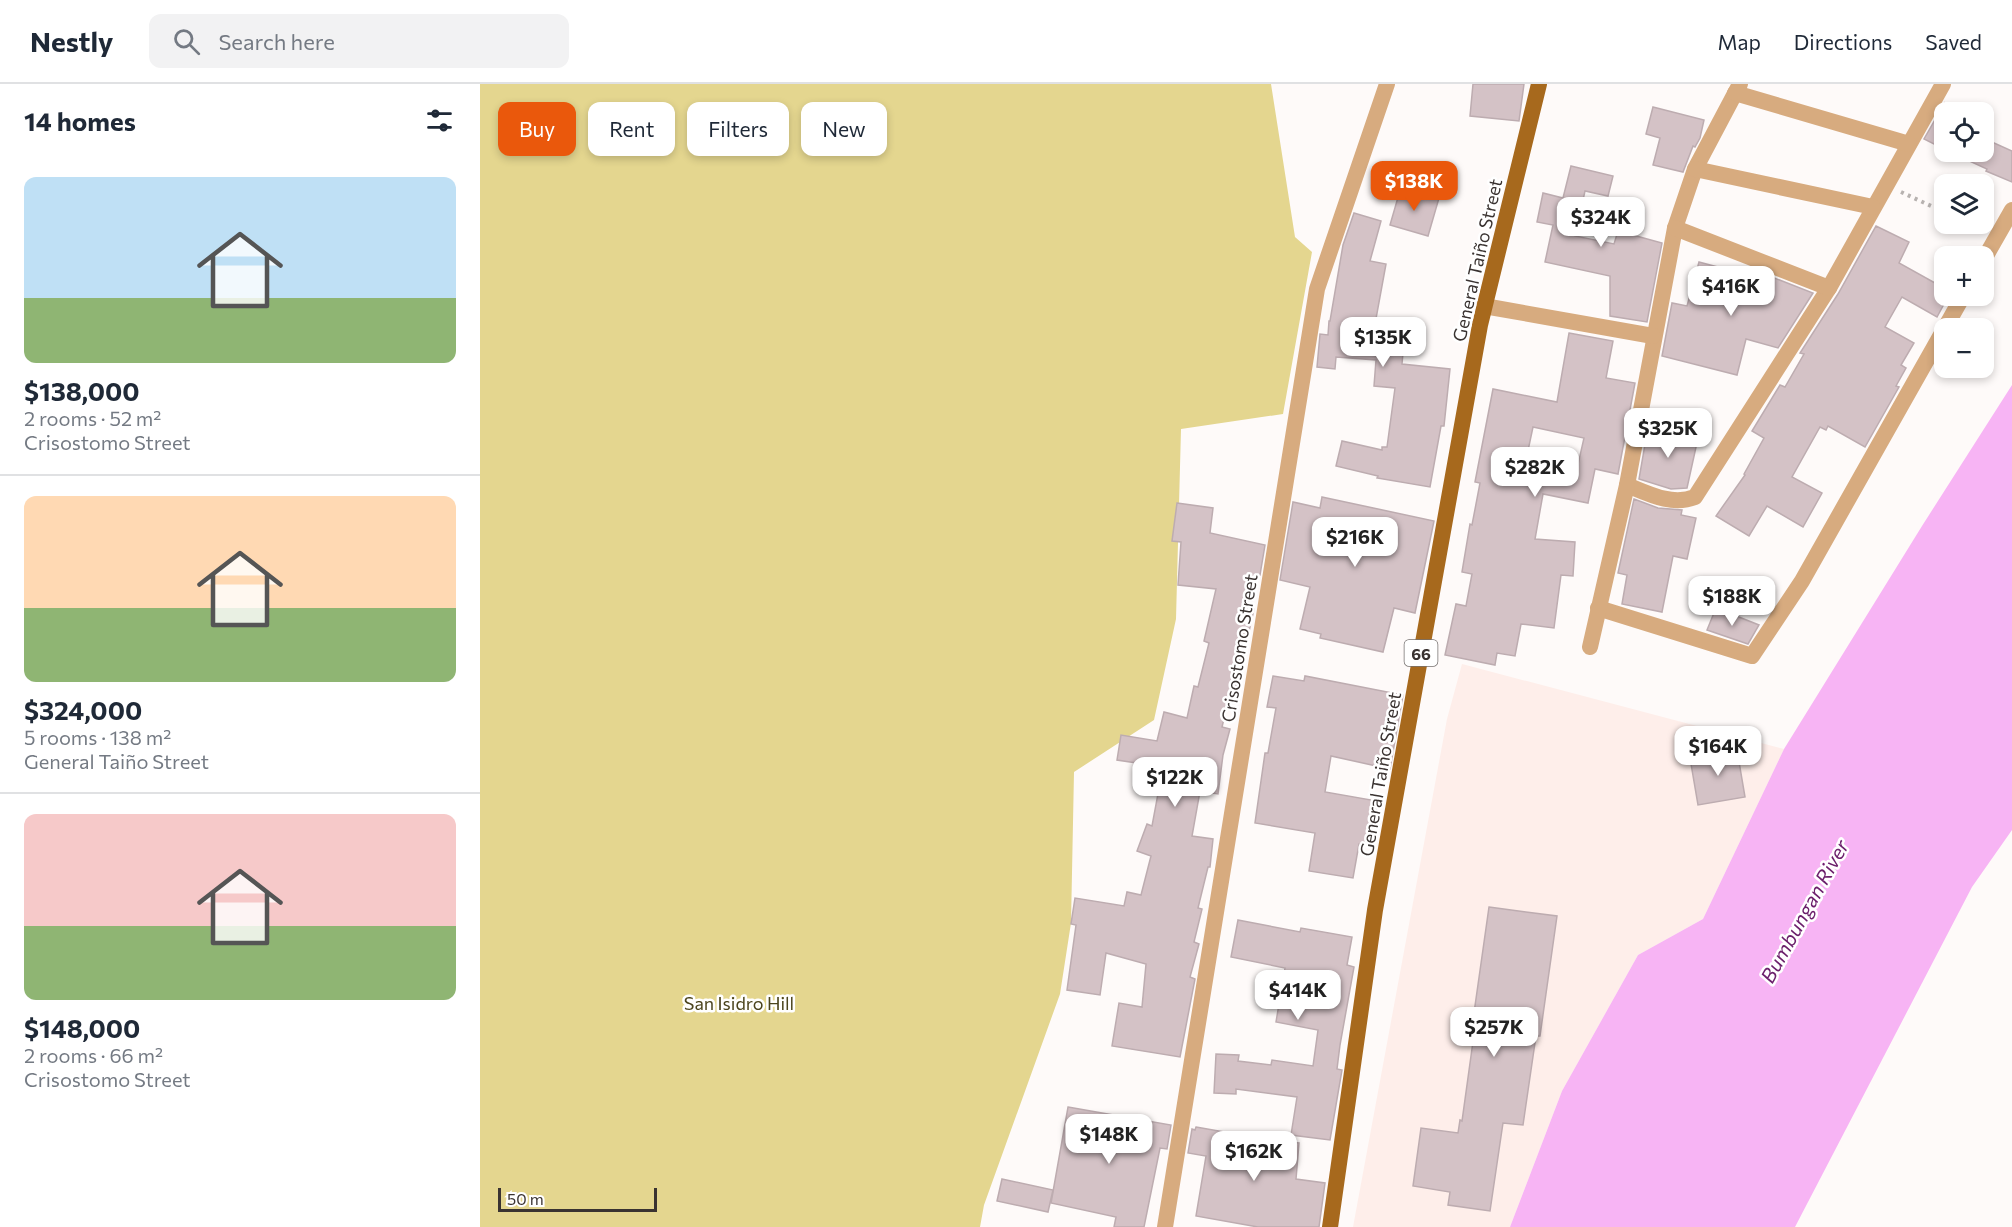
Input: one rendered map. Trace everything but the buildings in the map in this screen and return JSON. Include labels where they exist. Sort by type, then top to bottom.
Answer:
[{"type":"main road","name":"General Taiño Street","points":[[1330,1227],[1375,910],[1484,306],[1539,84]]},
{"type":"street","name":"Crisostomo Street","points":[[1165,1227],[1317,289],[1387,84]]},
{"type":"street","points":[[1627,485],[1654,496],[1683,502],[1695,497],[1829,288],[1943,84]]},
{"type":"street","points":[[1590,647],[1627,485],[1675,228],[1695,169],[1738,89],[1909,144]]},
{"type":"street","points":[[1695,169],[1874,207]]},
{"type":"street","points":[[1992,246],[2012,210]]},
{"type":"street","points":[[1675,228],[1829,288]]},
{"type":"street","points":[[1484,306],[1653,336]]},
{"type":"street","points":[[1598,608],[1752,656],[1802,581],[1957,306]]},
{"type":"path","points":[[1887,186],[1934,207]]},
{"type":"shaded area","points":[[1462,664],[1784,749],[1703,919],[1638,955],[1562,1091],[1510,1227],[1353,1227],[1447,719]]},
{"type":"green space","name":"San Isidro Hill","points":[[480,84],[1271,84],[1295,237],[1312,252],[1283,414],[1181,429],[1176,619],[1154,720],[1074,772],[1071,923],[1060,994],[984,1205],[980,1227],[480,1227]]},
{"type":"water","name":"Bumbungan River","points":[[2012,385],[2012,830],[1972,887],[1795,1227],[1510,1227],[1562,1091],[1638,955],[1703,919],[1784,749]]}]
